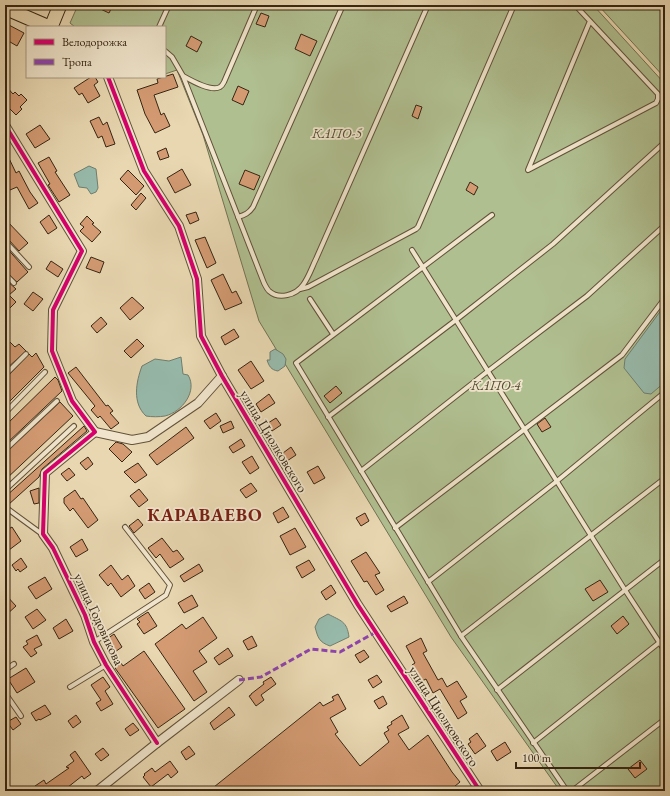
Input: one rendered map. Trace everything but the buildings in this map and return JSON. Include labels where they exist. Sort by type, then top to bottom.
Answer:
[{"type":"main road","points":[[50,26],[60,5]]},
{"type":"main road","points":[[5,8],[48,26]]},
{"type":"street","name":"улица Циолковского","points":[[108,78],[144,171],[179,226],[197,279],[201,336],[222,376],[358,605],[476,790]]},
{"type":"street","points":[[5,125],[82,251],[53,310],[52,351],[72,400],[95,432],[132,440],[148,438],[198,403],[222,376]]},
{"type":"street","points":[[43,534],[45,473],[95,432]]},
{"type":"street","name":"улица Годовикова","points":[[43,534],[53,548],[85,615],[94,642],[106,665],[157,743]]},
{"type":"street","points":[[97,791],[239,680]]},
{"type":"lane","points":[[159,26],[168,5]]},
{"type":"lane","points":[[183,76],[201,85],[213,88],[220,87],[224,82],[257,5]]},
{"type":"lane","points":[[238,217],[244,215],[253,207],[343,5]]},
{"type":"lane","points":[[300,289],[304,284],[328,235],[428,5]]},
{"type":"lane","points":[[166,52],[172,57],[183,76],[264,283],[270,292],[278,296],[286,295],[308,287],[416,229],[514,5]]},
{"type":"lane","points":[[575,5],[590,21],[658,94],[658,99],[656,103],[528,170],[590,21]]},
{"type":"lane","points":[[328,417],[553,244],[665,142]]},
{"type":"lane","points":[[492,215],[296,363],[461,636],[567,791]]},
{"type":"lane","points":[[360,471],[587,296],[665,225]]},
{"type":"lane","points":[[5,241],[29,267]]},
{"type":"lane","points":[[412,250],[625,590],[665,651]]},
{"type":"lane","points":[[5,274],[14,283]]},
{"type":"lane","points":[[395,528],[622,355],[665,298]]},
{"type":"lane","points":[[310,299],[333,334]]},
{"type":"lane","points":[[5,375],[26,354]]},
{"type":"lane","points":[[5,413],[46,372]]},
{"type":"lane","points":[[428,582],[557,481],[665,392]]},
{"type":"lane","points":[[5,450],[57,401]]},
{"type":"lane","points":[[5,490],[74,426]]},
{"type":"lane","points":[[461,636],[665,478]]},
{"type":"lane","points":[[5,507],[43,534]]},
{"type":"lane","points":[[94,642],[166,595],[170,585],[125,527]]},
{"type":"lane","points":[[497,690],[665,559]]},
{"type":"lane","points":[[533,743],[665,638]]},
{"type":"lane","points":[[5,670],[14,664]]},
{"type":"lane","points":[[70,687],[106,665]]},
{"type":"lane","points":[[5,694],[21,716]]},
{"type":"lane","points":[[572,791],[665,719]]},
{"type":"green space","name":"КАПО-4","points":[[78,5],[593,5],[665,84],[665,791],[560,791],[451,637],[259,321],[203,135],[177,70],[166,74],[166,26],[74,26],[70,23]]},
{"type":"green space","points":[[598,5],[665,5],[665,78]]},
{"type":"shaded area","points":[[89,166],[96,169],[98,188],[96,192],[91,194],[87,188],[79,187],[74,174]]},
{"type":"shaded area","points":[[665,305],[665,382],[651,394],[644,393],[624,368],[625,359]]},
{"type":"shaded area","points":[[275,349],[283,354],[286,359],[285,366],[278,371],[271,367],[267,360],[270,360],[270,352]]},
{"type":"shaded area","points":[[181,357],[183,374],[188,375],[191,381],[190,394],[187,400],[171,414],[160,417],[146,416],[139,405],[136,392],[142,366],[155,359],[169,361]]},
{"type":"shaded area","points":[[328,614],[343,622],[347,628],[349,637],[330,646],[323,643],[317,634],[315,627],[319,619]]},
{"type":"marked path","points":[[239,680],[261,677],[311,649],[340,652],[376,632]]},
{"type":"cycle path","points":[[108,78],[144,171],[179,226],[197,279],[201,336],[222,376],[358,605],[480,791]]},
{"type":"cycle path","points":[[5,125],[82,251],[53,310],[52,351],[72,401],[95,432],[45,473],[43,534],[53,548],[85,615],[94,642],[106,665],[157,743]]},
{"type":"district","name":"КАРАВАЕВО","points":[[205,514]]},
{"type":"park label","name":"КАПО-5","points":[[337,133]]}]
